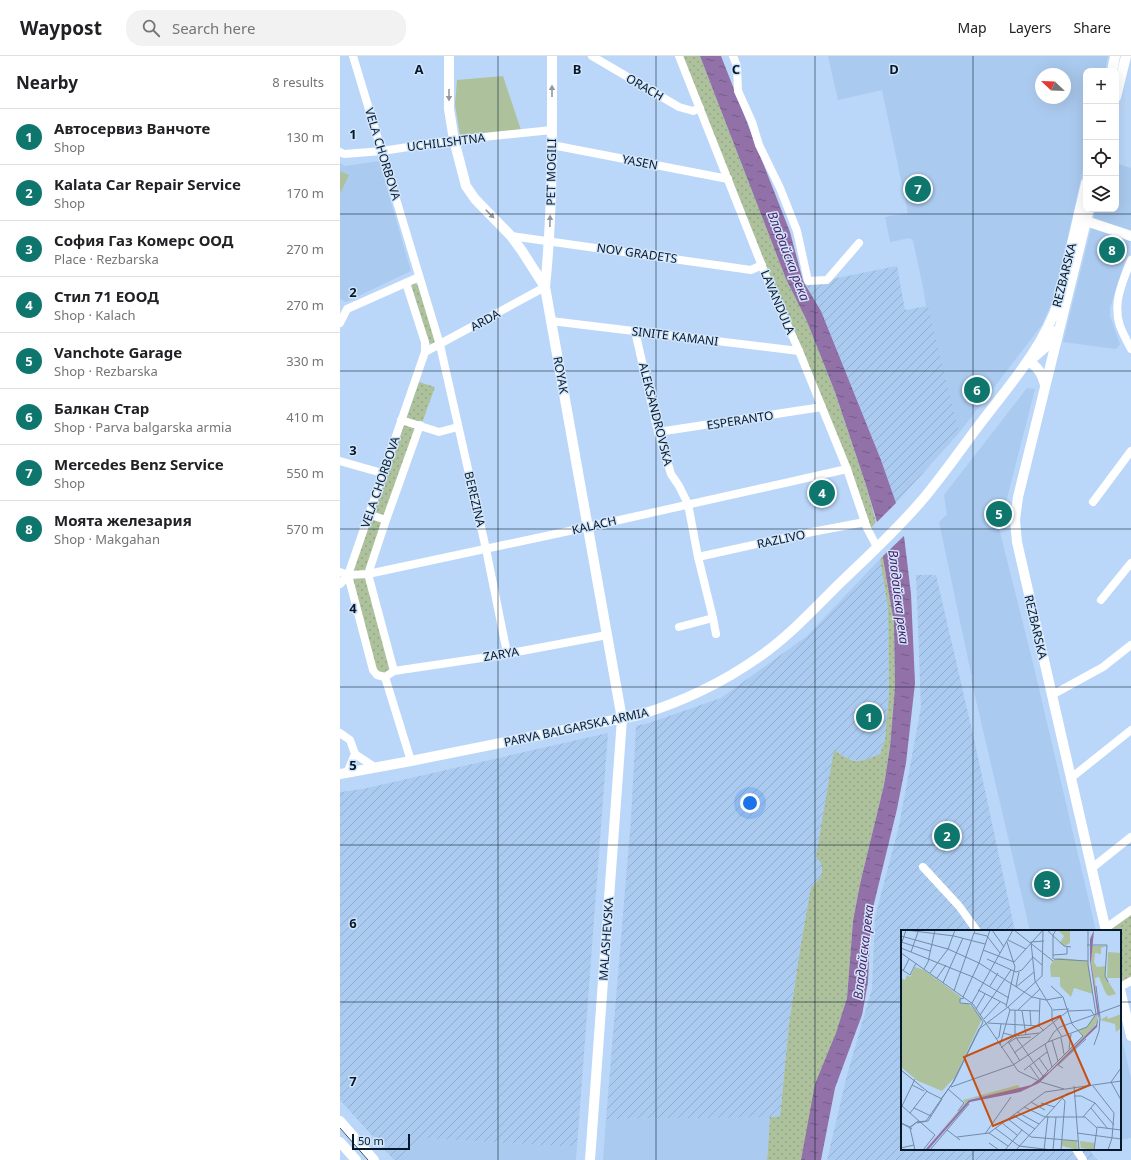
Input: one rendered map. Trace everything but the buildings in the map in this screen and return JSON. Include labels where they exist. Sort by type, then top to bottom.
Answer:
[{"type":"street","name":"VELA CHORBOVA","points":[[353,56],[440,345]]},
{"type":"street","name":"ROYAK","points":[[449,56],[449,109],[454,140],[463,175],[469,190],[475,199],[512,236],[545,287],[622,719]]},
{"type":"street","name":"PET MOGILI","points":[[545,287],[550,240],[552,56]]},
{"type":"street","name":"ORACH","points":[[592,56],[679,107],[693,111],[700,108]]},
{"type":"street","name":"LAVANDULA","points":[[679,56],[762,265],[847,469],[864,522],[877,547]]},
{"type":"street","points":[[732,56],[737,66],[738,91],[752,122],[759,145],[780,188],[796,231],[808,281],[827,280],[859,243]]},
{"type":"street","points":[[1113,68],[1115,56]]},
{"type":"street","points":[[1119,85],[1126,56]]},
{"type":"street","name":"UCHILISHTNA","points":[[340,152],[344,154],[382,151],[454,140],[552,130]]},
{"type":"street","name":"YASEN","points":[[552,145],[728,180]]},
{"type":"street","name":"REZBARSKA","points":[[1083,211],[1061,322],[1018,497],[1015,520],[1017,542],[1106,930]]},
{"type":"street","name":"REZBARSKA","points":[[1029,361],[1055,314],[1082,220],[1087,212]]},
{"type":"street","points":[[1082,220],[1131,236]]},
{"type":"street","name":"NOV GRADETS","points":[[512,236],[550,240],[751,270],[762,265]]},
{"type":"street","points":[[1131,260],[1119,294],[1117,309],[1120,325],[1131,348]]},
{"type":"street","points":[[340,323],[344,307],[419,277]]},
{"type":"street","name":"VELA CHORBOVA","points":[[344,574],[368,514],[425,352],[425,342],[406,283]]},
{"type":"street","name":"ARDA","points":[[425,352],[545,287]]},
{"type":"street","name":"SINITE KAMANI","points":[[551,321],[799,351]]},
{"type":"street","name":"REZBARSKA","points":[[1029,361],[1048,345],[1061,322]]},
{"type":"street","name":"ALEKSANDROVSKA","points":[[635,331],[658,432],[671,474],[688,504],[698,557],[716,634]]},
{"type":"street","name":"BEREZINA","points":[[440,345],[508,653]]},
{"type":"street","points":[[1029,361],[1038,368],[1046,385]]},
{"type":"street","name":"PARVA BALGARSKA ARMIA","points":[[344,773],[411,762],[622,719],[661,708],[726,679],[759,658],[782,640],[810,614],[904,519],[922,500],[1029,361]]},
{"type":"street","name":"ESPERANTO","points":[[658,432],[822,407]]},
{"type":"street","points":[[401,420],[439,432],[458,426]]},
{"type":"street","name":"VELA CHORBOVA","points":[[368,574],[420,426]]},
{"type":"street","points":[[1093,502],[1131,451]]},
{"type":"street","points":[[340,461],[382,473]]},
{"type":"street","name":"KALACH","points":[[344,574],[368,574],[847,469]]},
{"type":"street","points":[[368,514],[386,520]]},
{"type":"street","name":"RAZLIVO","points":[[698,557],[864,522]]},
{"type":"street","points":[[1101,600],[1131,563]]},
{"type":"street","points":[[340,584],[344,574]]},
{"type":"street","points":[[344,574],[373,670],[377,675],[385,677],[394,671],[368,574]]},
{"type":"street","points":[[679,627],[713,618]]},
{"type":"street","name":"ZARYA","points":[[394,671],[508,653],[607,635]]},
{"type":"street","points":[[1052,695],[1103,667],[1131,645]]},
{"type":"street","points":[[385,677],[411,762]]},
{"type":"street","name":"MALASHEVSKA","points":[[590,1160],[622,719]]},
{"type":"street","points":[[1071,778],[1131,730]]},
{"type":"street","points":[[340,733],[350,740],[355,754],[376,768]]},
{"type":"street","points":[[344,773],[355,754]]},
{"type":"street","points":[[1092,868],[1131,837]]},
{"type":"street","points":[[923,867],[959,906],[976,930]]},
{"type":"street","points":[[1106,930],[1131,910]]},
{"type":"street","points":[[1121,987],[1131,981]]},
{"type":"street","points":[[1121,992],[1131,1036]]},
{"type":"street","points":[[340,1121],[374,1160]]},
{"type":"street","points":[[340,1142],[356,1160]]},
{"type":"street","points":[[1077,1150],[1083,1160]]},
{"type":"shaded area","points":[[828,56],[1108,56],[1106,68],[1083,68],[1083,169],[1055,295],[1042,325],[959,433],[926,307],[913,241],[910,238],[890,242],[885,217],[908,213],[882,90],[838,100]]},
{"type":"shaded area","points":[[379,161],[411,271],[346,302],[340,299],[340,163],[345,166]]},
{"type":"shaded area","points":[[1119,164],[1131,168],[1131,241],[1110,308],[1110,316],[1120,344],[1116,349],[1063,342],[1095,212],[1119,212]]},
{"type":"shaded area","points":[[897,266],[905,310],[928,306],[959,433],[896,503],[881,460],[821,311],[803,281],[827,280]]},
{"type":"shaded area","points":[[1027,388],[1035,389],[1002,518],[997,520],[1033,663],[1096,930],[1030,930],[971,679],[939,522],[947,514],[944,495]]},
{"type":"shaded area","points":[[880,559],[888,608],[889,694],[885,739],[880,754],[864,762],[848,759],[834,751],[821,863],[822,871],[820,878],[811,887],[801,943],[789,1024],[780,1117],[606,1119],[631,819],[636,726],[649,723],[721,698],[807,636]]},
{"type":"shaded area","points":[[916,575],[936,575],[974,739],[1015,930],[901,930],[901,1150],[1090,1150],[1097,1160],[827,1160],[847,1075],[872,989],[875,917],[899,826],[921,707]]},
{"type":"shaded area","points":[[608,733],[577,1147],[421,1138],[399,1160],[394,1160],[340,1100],[340,792],[363,789]]},
{"type":"shaded area","points":[[1121,1035],[1131,1078],[1131,1138],[1121,1140]]},
{"type":"shaded area","points":[[770,1117],[767,1160],[603,1160],[606,1119]]},
{"type":"shaded area","points":[[421,1138],[577,1147],[576,1160],[399,1160]]},
{"type":"green space","points":[[679,56],[700,56],[786,279],[806,319],[835,392],[866,485],[876,522],[872,527],[877,547]]},
{"type":"green space","points":[[503,76],[521,130],[460,136],[455,104],[457,80]]},
{"type":"green space","points":[[340,171],[349,175],[341,192],[340,191]]},
{"type":"green space","points":[[414,283],[419,286],[435,341],[432,344],[428,342],[411,284]]},
{"type":"green space","points":[[419,382],[435,387],[422,423],[406,418]]},
{"type":"green space","points":[[401,420],[420,425],[368,574],[394,671],[377,675],[348,575]]},
{"type":"green space","points":[[883,556],[894,623],[895,687],[890,747],[884,785],[860,884],[853,921],[847,998],[807,1133],[801,1160],[767,1160],[770,1117],[780,1117],[789,1024],[811,887],[820,878],[822,872],[821,863],[816,857],[834,750],[852,760],[866,760],[880,754],[885,739],[889,694],[888,608],[880,559]]},
{"type":"green space","points":[[1131,910],[1131,981],[1121,986],[1121,930],[1107,930]]},
{"type":"water","name":"Владайска река","points":[[700,56],[721,56],[790,232],[803,281],[821,311],[881,460],[896,503],[904,536],[911,594],[915,683],[906,763],[897,809],[871,916],[868,982],[862,1015],[835,1088],[821,1160],[801,1160],[815,1084],[836,1033],[847,998],[853,921],[860,884],[884,785],[890,747],[895,687],[894,623],[877,522],[835,392],[806,319],[786,279]]},
{"type":"pier","points":[[898,501],[906,534],[881,558],[875,524]]},
{"type":"tram line","points":[[340,1128],[368,1160]]},
{"type":"place","name":"Mercedes Benz Service","points":[[918,189]]},
{"type":"place","name":"Моята железария","points":[[1112,250]]},
{"type":"place","name":"Балкан Стар","points":[[977,390]]},
{"type":"place","name":"Стил 71 ЕООД","points":[[822,493]]},
{"type":"place","name":"Vanchote Garage","points":[[999,514]]},
{"type":"place","name":"Автосервиз Ванчоте","points":[[869,717]]},
{"type":"place","name":"Kalata Car Repair Service","points":[[947,836]]},
{"type":"place","name":"София Газ Комерс ООД","points":[[1047,884]]}]
